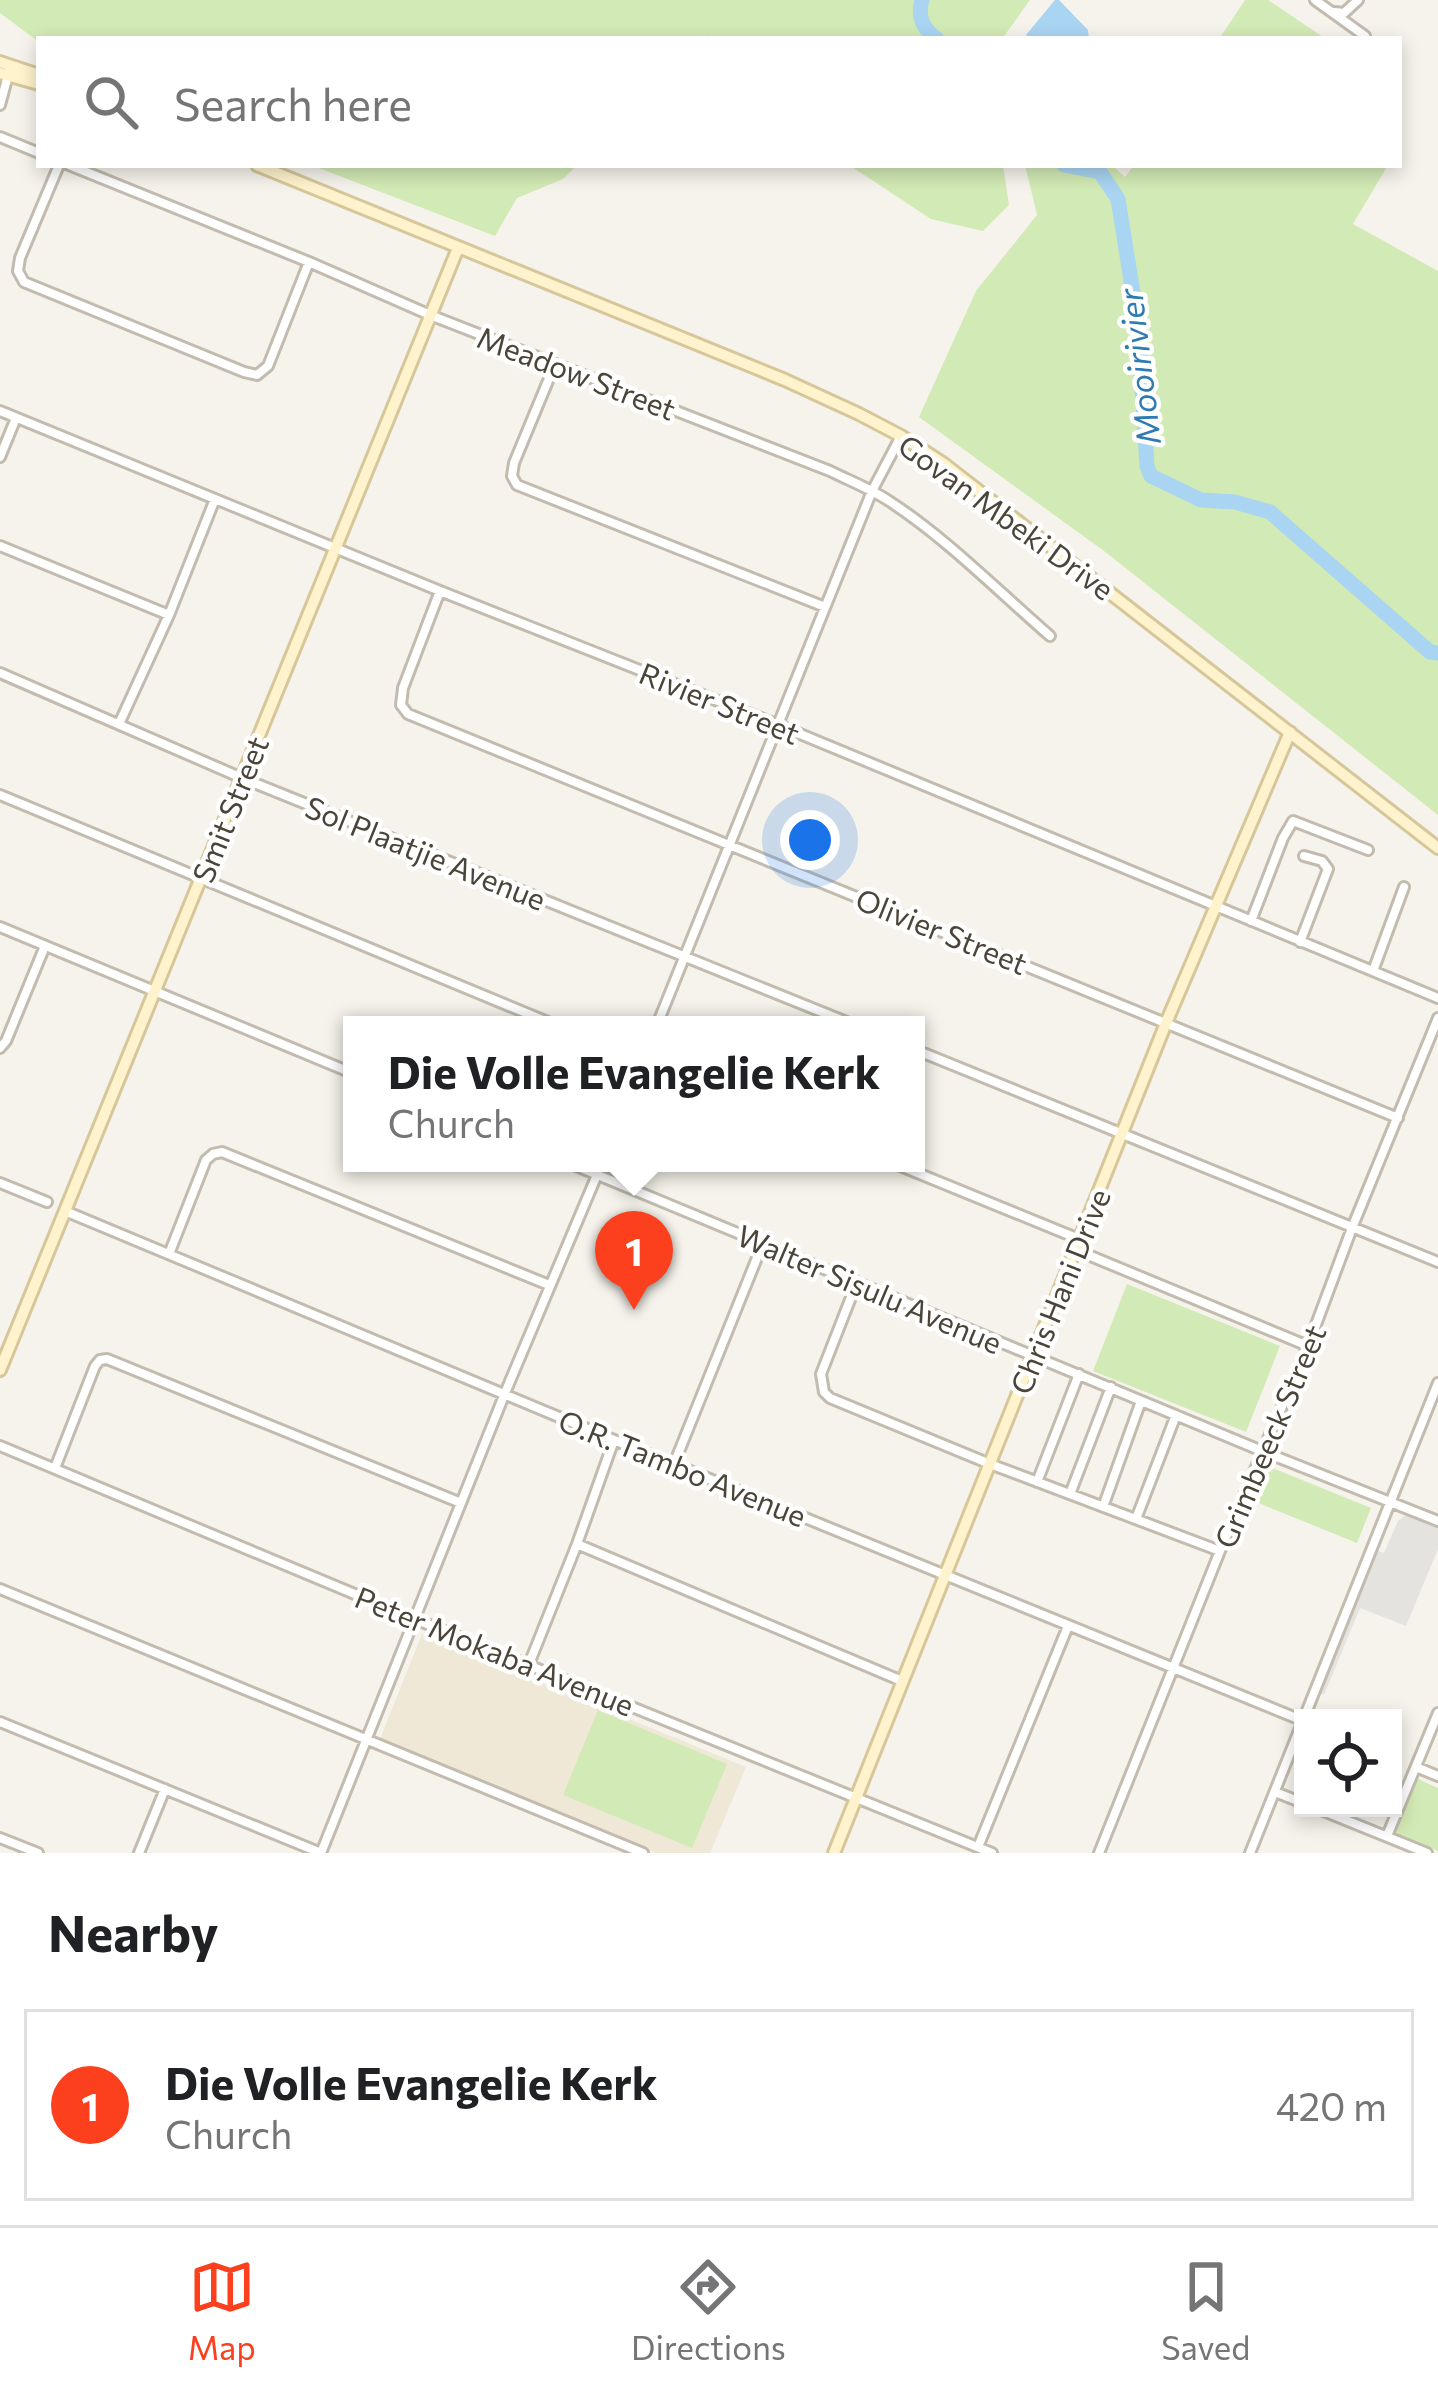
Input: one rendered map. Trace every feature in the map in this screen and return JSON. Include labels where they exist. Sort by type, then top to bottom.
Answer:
[{"type":"street","points":[[1315,0],[1365,35]]},
{"type":"street","points":[[1329,10],[1344,13],[1358,0]]},
{"type":"street","points":[[0,105],[5,69],[36,79]]},
{"type":"street","points":[[0,136],[36,152]]},
{"type":"street","points":[[58,168],[20,257],[18,272],[24,283],[227,365],[252,374],[268,366],[309,262]]},
{"type":"street","name":"Meadow Street","points":[[76,168],[872,491],[956,553],[1050,635]]},
{"type":"street","name":"Govan Mbeki Drive","points":[[264,168],[785,380],[901,436],[996,502],[1438,848]]},
{"type":"street","name":"Smit Street","points":[[0,1370],[458,248]]},
{"type":"street","points":[[555,364],[514,463],[512,476],[517,485],[825,607]]},
{"type":"street","name":"Rivier Street","points":[[0,411],[1438,998]]},
{"type":"street","points":[[0,457],[16,418]]},
{"type":"street","points":[[661,1016],[872,491],[901,436]]},
{"type":"street","points":[[119,724],[215,499]]},
{"type":"street","points":[[0,545],[169,615]]},
{"type":"street","name":"Olivier Street","points":[[440,591],[403,688],[403,711],[1398,1118]]},
{"type":"street","name":"Sol Plaatjie Avenue","points":[[0,673],[242,778],[832,1016]]},
{"type":"street","name":"Chris Hani Drive","points":[[834,1853],[1166,1023],[1290,732]]},
{"type":"street","points":[[0,795],[533,1016]]},
{"type":"street","points":[[1251,921],[1293,821],[1368,850]]},
{"type":"street","points":[[1300,942],[1328,868],[1304,856]]},
{"type":"street","points":[[1373,971],[1404,887]]},
{"type":"street","points":[[0,927],[343,1069]]},
{"type":"street","points":[[0,1048],[45,946]]},
{"type":"street","name":"Grimbeeck Street","points":[[1099,1853],[1438,1018]]},
{"type":"street","points":[[925,1054],[1438,1262]]},
{"type":"street","points":[[169,1254],[206,1160],[222,1152],[550,1285]]},
{"type":"street","name":"Walter Sisulu Avenue","points":[[592,1172],[1438,1520]]},
{"type":"street","points":[[912,1172],[1308,1346]]},
{"type":"street","points":[[0,1723],[321,1853],[597,1174]]},
{"type":"street","points":[[0,1183],[47,1202]]},
{"type":"street","name":"O.R. Tambo Avenue","points":[[65,1210],[1294,1717]]},
{"type":"street","points":[[674,1464],[763,1243]]},
{"type":"street","points":[[857,1282],[821,1374],[824,1392],[990,1464],[1220,1551]]},
{"type":"street","points":[[55,1468],[95,1366],[107,1359],[461,1503]]},
{"type":"street","points":[[1037,1482],[1079,1374]]},
{"type":"street","points":[[1306,1709],[1438,1383]]},
{"type":"street","points":[[1070,1495],[1111,1388]]},
{"type":"street","points":[[1103,1507],[1142,1400]]},
{"type":"street","points":[[1136,1519],[1176,1415]]},
{"type":"street","points":[[529,1664],[614,1439]]},
{"type":"street","name":"Peter Mokaba Avenue","points":[[0,1446],[992,1853]]},
{"type":"street","points":[[577,1544],[903,1682]]},
{"type":"street","points":[[0,1589],[643,1853]]},
{"type":"street","points":[[977,1847],[1068,1626]]},
{"type":"street","points":[[1387,1837],[1438,1713]]},
{"type":"street","points":[[1250,1853],[1294,1747]]},
{"type":"street","points":[[1416,1767],[1438,1776]]},
{"type":"street","points":[[139,1853],[166,1789]]},
{"type":"street","points":[[1275,1792],[1294,1799]]},
{"type":"street","points":[[1338,1817],[1426,1853]]},
{"type":"street","points":[[0,1838],[38,1853]]},
{"type":"shaded area","points":[[1409,1513],[1438,1526],[1438,1549],[1406,1626],[1360,1608],[1324,1695],[1317,1692],[1376,1550],[1384,1553],[1398,1521]]},
{"type":"shaded area","points":[[422,1634],[746,1767],[710,1853],[656,1853],[380,1739]]},
{"type":"green space","points":[[0,0],[1030,0],[1004,36],[36,36],[36,40],[0,13]]},
{"type":"green space","points":[[1245,0],[1268,0],[1322,36],[1221,36]]},
{"type":"green space","points":[[319,168],[574,168],[563,179],[517,198],[495,236]]},
{"type":"green space","points":[[854,168],[1003,168],[1009,205],[983,231],[931,219]]},
{"type":"green space","points":[[1026,168],[1115,168],[1125,177],[1132,168],[1386,168],[1353,224],[1438,271],[1438,815],[1104,551],[919,417],[976,291],[1037,215]]},
{"type":"green space","points":[[1127,1284],[1280,1346],[1246,1432],[1093,1371]]},
{"type":"green space","points":[[1260,1463],[1371,1508],[1357,1543],[1246,1498]]},
{"type":"green space","points":[[598,1710],[727,1764],[692,1848],[563,1795]]},
{"type":"green space","points":[[1418,1779],[1438,1788],[1438,1851],[1395,1833]]},
{"type":"water","points":[[1059,0],[1089,36],[1027,36]]},
{"type":"waterway","name":"Mooirivier","points":[[922,0],[922,22],[934,36]]},
{"type":"waterway","name":"Mooirivier","points":[[1079,168],[1100,172],[1118,199],[1138,324],[1151,476],[1201,500],[1235,502],[1270,512],[1430,652],[1438,653]]},
{"type":"place","name":"Die Volle Evangelie Kerk","points":[[634,1310]]}]
